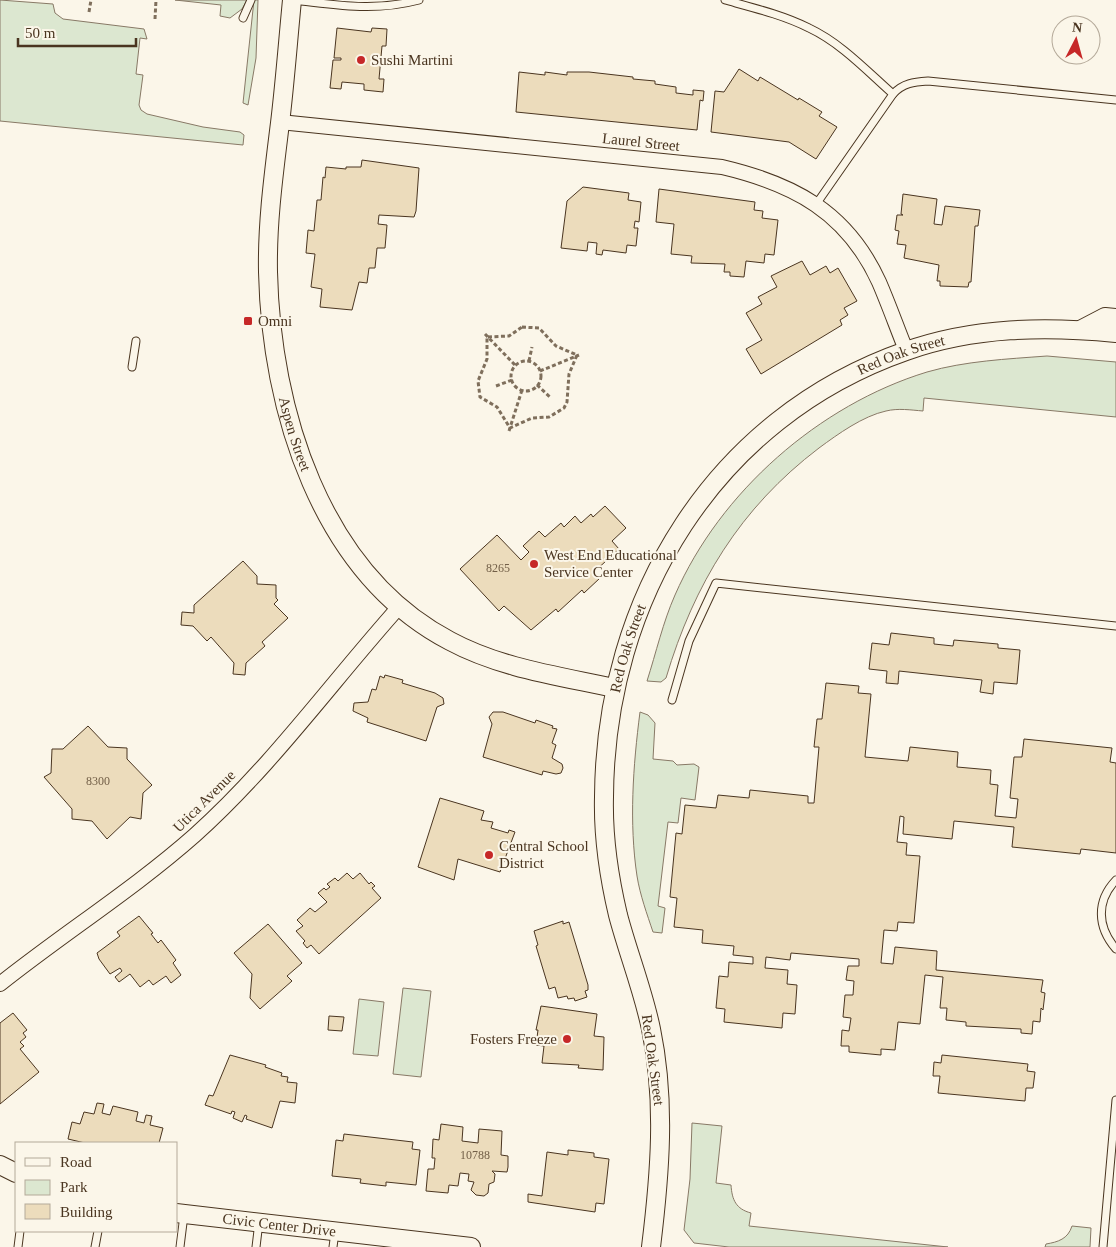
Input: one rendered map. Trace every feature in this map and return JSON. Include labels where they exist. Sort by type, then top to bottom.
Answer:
[{"type":"street","name":"Aspen Street","points":[[292,0],[269,227],[268,273],[273,335],[285,398],[306,466],[330,520],[344,546],[362,569],[399,607],[448,641],[489,658],[614,688]]},
{"type":"street","name":"Laurel Street","points":[[280,122],[722,167],[755,175],[779,184],[817,203],[858,245],[879,281],[906,350]]},
{"type":"street","points":[[1081,330],[1105,317],[1116,318]]},
{"type":"street","name":"Red Oak Street","points":[[651,1247],[660,1154],[658,1073],[651,1028],[618,913],[605,833],[604,797],[606,748],[614,688],[630,632],[652,576],[682,524],[719,476],[760,435],[804,402],[854,373],[906,350],[979,333],[1040,328],[1116,333]]},
{"type":"street","name":"Utica Avenue","points":[[0,984],[164,862],[196,834],[256,772],[399,607]]},
{"type":"street","points":[[0,1165],[15,1172]]},
{"type":"street","name":"Civic Center Drive","points":[[180,1214],[259,1222],[334,1239],[471,1247]]},
{"type":"lane","points":[[243,18],[251,0]]},
{"type":"lane","points":[[292,0],[362,7],[389,7],[419,0]]},
{"type":"lane","points":[[726,0],[754,7],[811,28],[847,53],[893,94]]},
{"type":"lane","points":[[817,203],[900,86],[913,82],[928,81],[1116,100]]},
{"type":"lane","points":[[132,367],[136,340]]},
{"type":"lane","points":[[672,700],[689,641],[716,583],[1116,626]]},
{"type":"lane","points":[[1116,880],[1103,899],[1101,912],[1102,926],[1107,938],[1116,949]]},
{"type":"lane","points":[[1103,1247],[1116,1100]]},
{"type":"lane","points":[[180,1214],[180,1247]]},
{"type":"lane","points":[[256,1247],[259,1222]]},
{"type":"lane","points":[[18,1247],[20,1232]]},
{"type":"lane","points":[[96,1247],[98,1232]]},
{"type":"path","points":[[89,12],[91,0]]},
{"type":"path","points":[[154,19],[156,0]]},
{"type":"path","points":[[486,336],[509,336],[522,327],[533,327],[545,332],[560,350],[578,355]]},
{"type":"path","points":[[486,336],[516,365]]},
{"type":"path","points":[[486,336],[487,359],[478,382],[479,394],[483,400],[500,410],[510,429]]},
{"type":"path","points":[[529,361],[532,347]]},
{"type":"path","points":[[540,371],[578,355]]},
{"type":"path","points":[[510,429],[532,418],[554,415],[564,408],[567,402],[569,374],[578,355]]},
{"type":"path","points":[[529,361],[534,363],[541,376],[537,385],[529,390],[522,390],[516,386],[512,380],[511,373],[516,365],[529,361]]},
{"type":"path","points":[[496,386],[512,380]]},
{"type":"path","points":[[537,385],[550,398]]},
{"type":"path","points":[[510,429],[522,390]]},
{"type":"green space","points":[[0,0],[53,4],[55,13],[63,19],[144,29],[147,39],[140,38],[136,74],[143,75],[139,105],[141,110],[147,114],[203,127],[240,132],[244,135],[243,145],[0,121]]},
{"type":"green space","points":[[175,0],[247,0],[242,9],[230,18],[220,16],[221,5]]},
{"type":"green space","points":[[254,0],[258,0],[256,58],[248,105],[243,103]]},
{"type":"green space","points":[[1047,356],[1116,362],[1116,417],[924,398],[923,411],[891,410],[877,413],[842,431],[791,471],[743,522],[723,550],[706,580],[677,644],[666,678],[661,682],[647,681],[671,605],[694,557],[718,521],[746,488],[777,457],[812,430],[848,406],[887,387],[927,372],[956,365],[986,361]]},
{"type":"green space","points":[[640,712],[648,715],[655,723],[653,759],[673,761],[677,765],[694,764],[699,767],[695,800],[681,798],[678,823],[668,822],[658,906],[665,908],[662,933],[653,932],[644,904],[637,876],[633,836],[635,753]]},
{"type":"green space","points":[[403,988],[431,991],[421,1077],[393,1074]]},
{"type":"green space","points":[[359,999],[384,1002],[378,1056],[353,1054]]},
{"type":"green space","points":[[692,1123],[722,1126],[716,1183],[731,1185],[732,1195],[738,1206],[751,1213],[749,1226],[948,1247],[729,1247],[694,1243],[684,1230],[690,1179]]},
{"type":"green space","points":[[1072,1226],[1091,1228],[1090,1247],[1045,1247],[1046,1244],[1065,1237]]},
{"type":"building","name":"Sushi Martini","points":[[337,28],[371,32],[372,28],[387,29],[386,46],[382,46],[379,79],[384,79],[383,92],[364,90],[364,84],[342,82],[341,89],[330,88],[333,60],[341,60],[341,58],[334,58]]},
{"type":"building","points":[[739,69],[758,81],[760,77],[798,100],[799,98],[822,112],[819,116],[837,127],[816,159],[789,142],[711,132],[715,91],[724,92]]},
{"type":"building","points":[[519,72],[545,75],[545,72],[567,75],[567,72],[589,72],[655,81],[655,84],[676,87],[676,93],[693,95],[693,90],[704,91],[703,101],[700,100],[697,130],[516,112]]},
{"type":"building","points":[[362,160],[419,168],[416,211],[414,217],[379,215],[378,224],[387,225],[385,248],[377,248],[375,268],[369,268],[367,283],[359,282],[352,310],[320,307],[322,289],[311,287],[315,254],[306,253],[308,230],[314,231],[317,200],[321,200],[323,177],[325,178],[326,167],[346,169],[346,167],[361,167]]},
{"type":"building","points":[[583,187],[629,193],[628,200],[641,202],[639,222],[635,221],[634,228],[638,228],[636,246],[627,245],[626,253],[603,250],[602,255],[596,254],[597,243],[588,242],[587,251],[561,248],[567,201]]},
{"type":"building","points":[[659,189],[755,202],[754,210],[763,211],[762,218],[778,220],[774,255],[765,254],[764,263],[746,261],[744,277],[730,276],[730,272],[724,272],[725,264],[691,263],[692,256],[671,254],[674,224],[656,222]]},
{"type":"building","points":[[903,194],[937,199],[934,224],[942,225],[945,206],[980,210],[978,226],[975,226],[971,282],[969,282],[968,287],[940,286],[940,281],[937,281],[939,265],[904,258],[906,245],[897,244],[899,231],[895,230],[897,215],[903,215],[901,214]]},
{"type":"building","points":[[802,261],[810,275],[826,266],[830,273],[838,268],[857,301],[844,308],[848,315],[840,320],[842,325],[761,374],[746,349],[762,340],[746,313],[762,304],[758,297],[777,287],[771,276]]},
{"type":"building","name":"West End Educational Service Center","points":[[605,506],[626,528],[612,541],[619,549],[594,572],[600,578],[584,593],[582,590],[558,612],[556,609],[531,630],[504,606],[499,611],[460,569],[497,535],[521,560],[529,552],[523,546],[539,531],[545,537],[561,523],[564,527],[575,516],[581,523],[591,514],[593,517]]},
{"type":"building","points":[[243,561],[257,576],[257,584],[276,585],[276,598],[278,600],[274,604],[288,618],[262,642],[265,646],[246,663],[245,675],[233,674],[234,663],[211,637],[207,641],[193,626],[181,625],[182,612],[194,613],[194,605]]},
{"type":"building","points":[[891,633],[934,638],[934,644],[953,646],[954,640],[998,644],[998,648],[1020,650],[1017,684],[994,682],[993,694],[980,692],[982,680],[899,671],[898,684],[886,683],[887,671],[869,669],[872,643],[889,645]]},
{"type":"building","points":[[385,675],[403,680],[402,683],[435,693],[443,698],[444,704],[437,707],[426,741],[367,722],[368,718],[353,711],[354,703],[368,702],[372,689],[376,690],[380,676],[384,678]]},
{"type":"building","points":[[826,683],[859,686],[858,693],[871,694],[865,757],[908,761],[910,747],[958,752],[957,767],[991,770],[990,784],[998,785],[995,816],[1016,818],[1018,799],[1010,798],[1014,757],[1022,757],[1024,739],[1112,748],[1110,762],[1116,763],[1116,853],[1081,849],[1080,854],[1012,847],[1014,827],[954,821],[952,839],[903,834],[904,817],[900,816],[897,842],[907,843],[906,855],[920,856],[914,923],[898,922],[897,931],[884,930],[881,963],[893,964],[895,947],[937,951],[936,970],[1043,980],[1041,992],[1045,993],[1043,1010],[1041,1008],[1040,1022],[1033,1021],[1032,1034],[1021,1033],[1021,1029],[966,1026],[966,1022],[946,1020],[947,1008],[940,1008],[943,977],[925,975],[920,1024],[898,1022],[895,1050],[881,1049],[881,1055],[849,1052],[849,1046],[841,1046],[842,1030],[849,1031],[851,1018],[843,1017],[845,995],[853,995],[854,981],[846,980],[848,966],[859,966],[859,959],[791,953],[790,960],[766,957],[765,968],[788,970],[787,984],[797,985],[795,1014],[783,1013],[782,1028],[724,1022],[725,1009],[716,1008],[719,976],[728,977],[729,962],[753,964],[753,957],[733,955],[734,946],[702,943],[703,930],[674,927],[677,898],[670,897],[676,833],[682,834],[685,805],[716,808],[718,795],[749,798],[750,790],[808,796],[808,803],[814,803],[819,747],[814,747],[817,719],[822,719]]},
{"type":"building","points":[[493,712],[503,712],[535,723],[536,720],[557,729],[552,743],[556,745],[552,758],[562,764],[561,773],[556,774],[543,771],[542,775],[483,757],[492,724],[489,717]]},
{"type":"building","points":[[88,726],[108,747],[127,748],[127,759],[152,785],[143,793],[141,819],[130,817],[107,839],[92,821],[72,819],[72,809],[44,777],[51,773],[52,749],[63,749]]},
{"type":"building","points":[[440,798],[484,811],[481,820],[493,822],[491,828],[508,833],[509,830],[515,832],[500,872],[458,859],[454,880],[418,867]]},
{"type":"building","points":[[347,873],[353,879],[360,873],[369,884],[371,882],[375,886],[372,888],[381,898],[319,954],[311,945],[307,948],[303,943],[305,941],[296,931],[303,926],[297,920],[310,908],[315,912],[327,902],[318,893],[324,888],[326,890],[330,887],[327,884],[335,878],[338,881]]},
{"type":"building","points":[[139,916],[153,933],[151,934],[158,943],[161,940],[176,960],[173,963],[181,975],[171,983],[166,976],[153,985],[149,980],[140,987],[130,974],[119,982],[115,977],[122,971],[120,968],[110,974],[99,959],[97,953],[120,936],[117,932]]},
{"type":"building","points":[[563,921],[563,924],[569,922],[588,985],[588,990],[585,991],[587,997],[575,1001],[574,998],[568,999],[567,996],[558,998],[555,987],[549,989],[536,946],[538,945],[534,931]]},
{"type":"building","points":[[268,924],[302,963],[287,976],[292,981],[260,1009],[250,998],[252,974],[234,953]]},
{"type":"building","points":[[541,1006],[597,1014],[594,1036],[604,1037],[603,1070],[578,1068],[579,1065],[542,1063],[544,1046],[536,1045],[538,1030],[536,1030]]},
{"type":"building","points":[[13,1013],[27,1030],[23,1033],[26,1037],[20,1042],[24,1046],[20,1049],[39,1072],[0,1104],[0,1023]]},
{"type":"building","points":[[329,1016],[344,1017],[342,1031],[328,1030]]},
{"type":"building","points":[[230,1055],[266,1065],[265,1067],[282,1073],[281,1076],[288,1077],[287,1082],[297,1083],[295,1103],[280,1101],[272,1128],[246,1119],[247,1116],[245,1115],[242,1122],[233,1118],[235,1112],[232,1111],[231,1114],[205,1105],[209,1095],[213,1096]]},
{"type":"building","points":[[942,1055],[1028,1064],[1027,1071],[1035,1072],[1033,1088],[1026,1088],[1025,1101],[938,1093],[940,1076],[933,1076],[934,1062],[941,1063]]},
{"type":"building","points":[[97,1103],[104,1104],[102,1113],[110,1115],[113,1106],[138,1112],[136,1121],[144,1123],[146,1115],[152,1116],[150,1125],[163,1128],[159,1142],[81,1142],[68,1139],[72,1122],[80,1124],[84,1112],[94,1114]]},
{"type":"building","points":[[441,1124],[463,1127],[462,1141],[478,1143],[479,1129],[502,1131],[501,1155],[508,1156],[507,1172],[492,1171],[495,1174],[494,1182],[489,1184],[488,1193],[484,1196],[476,1195],[471,1190],[474,1182],[468,1181],[469,1174],[460,1173],[458,1186],[449,1185],[448,1193],[426,1191],[428,1169],[434,1169],[435,1158],[432,1158],[433,1139],[439,1140]]},
{"type":"building","points":[[344,1134],[413,1142],[412,1149],[420,1150],[416,1185],[386,1182],[386,1186],[360,1183],[361,1179],[332,1176],[336,1140],[343,1141]]},
{"type":"building","points":[[568,1150],[594,1153],[594,1157],[609,1159],[604,1204],[596,1203],[595,1212],[528,1202],[528,1194],[542,1196],[547,1152],[568,1155]]},
{"type":"place","name":"Sushi Martini","points":[[361,60]]},
{"type":"place","name":"Omni","points":[[248,321]]},
{"type":"place","name":"West End Educational Service Center","points":[[534,564]]},
{"type":"place","name":"Central School District","points":[[489,855]]},
{"type":"place","name":"Fosters Freeze","points":[[567,1039]]}]
